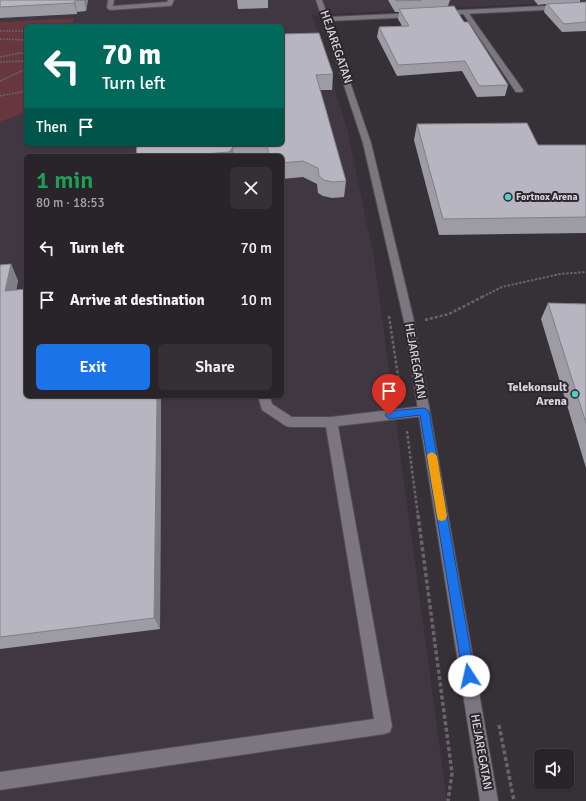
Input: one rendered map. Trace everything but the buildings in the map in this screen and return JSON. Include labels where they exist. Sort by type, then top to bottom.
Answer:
[{"type":"street","points":[[111,0],[110,8],[170,4],[171,0]]},
{"type":"street","name":"HEJAREGATAN","points":[[319,0],[327,19],[367,142],[409,321],[490,801]]},
{"type":"street","points":[[434,14],[586,6]]},
{"type":"street","points":[[465,12],[519,90]]},
{"type":"street","points":[[327,19],[419,14]]},
{"type":"street","points":[[264,398],[266,407],[290,422],[331,422],[424,411]]},
{"type":"street","points":[[0,781],[384,726],[331,422]]},
{"type":"path","points":[[0,31],[24,31]]},
{"type":"path","points":[[0,38],[24,40]]},
{"type":"path","points":[[0,57],[20,53],[24,54]]},
{"type":"path","points":[[0,62],[8,60],[24,61]]},
{"type":"path","points":[[0,81],[24,70]]},
{"type":"path","points":[[0,96],[24,91]]},
{"type":"path","points":[[409,321],[422,321],[449,314],[502,287],[560,274],[586,272]]},
{"type":"shaded area","points":[[0,0],[586,0],[312,15],[348,133],[374,258],[447,801],[0,801],[0,122],[24,113],[24,146],[284,146],[284,24],[72,24],[74,18],[0,22]]},
{"type":"shaded area","points":[[74,18],[72,24],[24,24],[24,113],[0,122],[0,22]]},
{"type":"slow traffic","points":[[432,456],[442,516]]},
{"type":"place","name":"Fortnox Arena","points":[[508,197]]},
{"type":"place","name":"Telekonsult Arena","points":[[575,394]]},
{"type":"route","points":[[389,415],[424,411],[469,676]]}]
